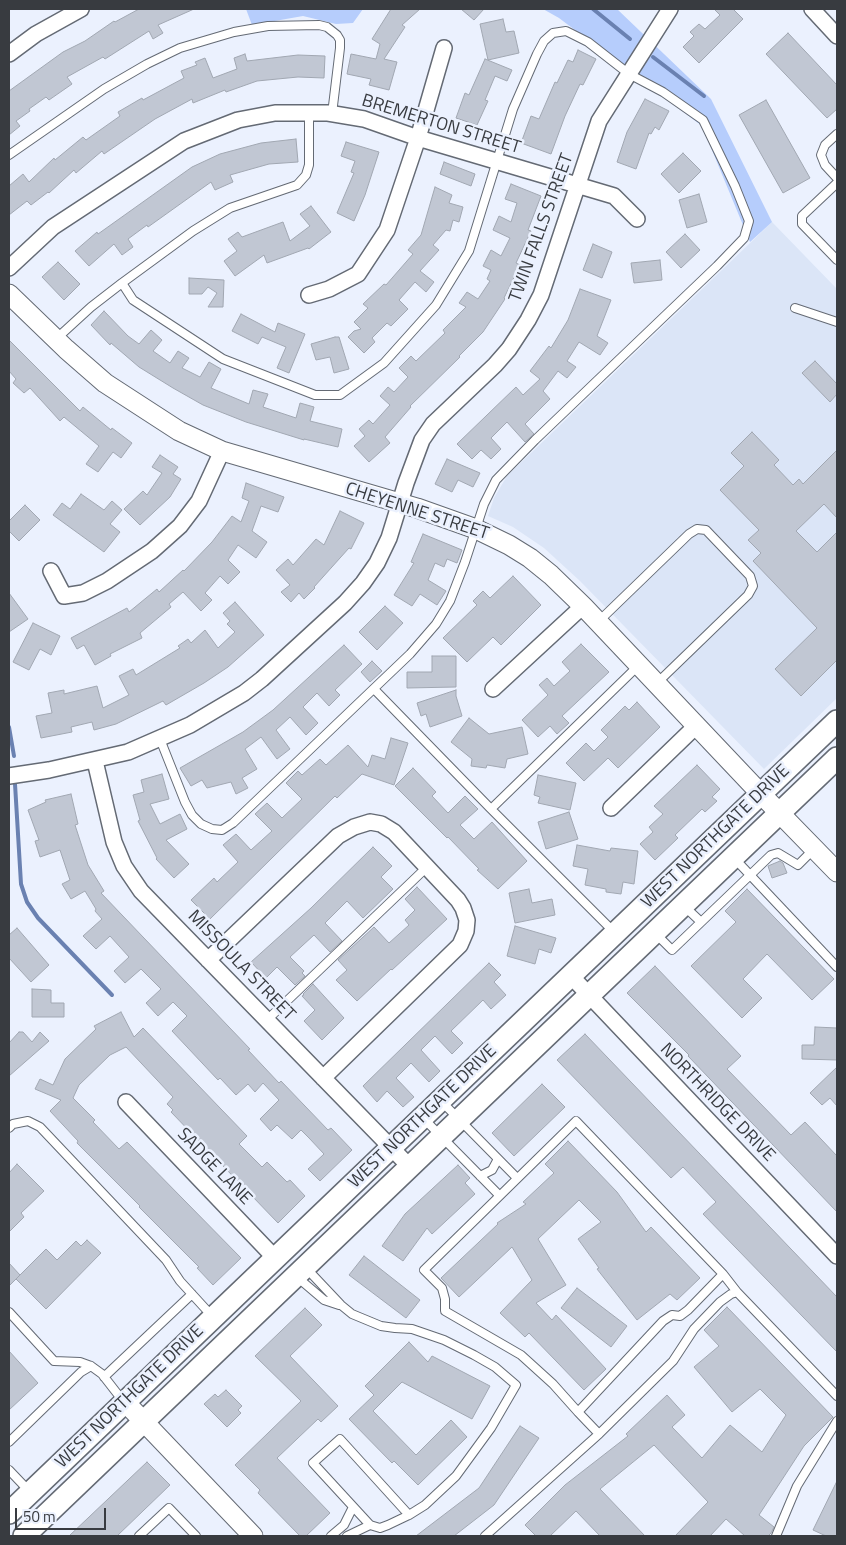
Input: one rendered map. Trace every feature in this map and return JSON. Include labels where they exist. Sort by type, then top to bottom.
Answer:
[{"type":"main road","name":"WEST NORTHGATE DRIVE","points":[[9,1513],[837,721]]},
{"type":"main road","name":"WEST NORTHGATE DRIVE","points":[[24,1536],[837,758]]},
{"type":"street","points":[[9,54],[36,34],[81,9]]},
{"type":"street","name":"TWIN FALLS STREET","points":[[9,776],[95,761],[128,752],[190,725],[244,693],[284,660],[345,603],[363,583],[377,563],[389,538],[422,440],[433,424],[495,365],[509,349],[528,320],[541,295],[599,121],[670,9]]},
{"type":"street","points":[[813,9],[837,36]]},
{"type":"street","points":[[309,295],[329,289],[358,274],[387,230],[418,138],[444,48]]},
{"type":"street","name":"BREMERTON STREET","points":[[9,268],[53,227],[184,141],[238,120],[275,113],[332,114],[364,119],[418,138],[614,196],[637,219]]},
{"type":"street","name":"CHEYENNE STREET","points":[[9,294],[56,340],[105,383],[139,407],[179,431],[222,451],[400,504],[476,529],[509,545],[530,558],[583,606],[837,872]]},
{"type":"street","points":[[51,570],[64,596],[83,593],[107,581],[152,551],[180,526],[199,501],[222,451]]},
{"type":"street","points":[[493,689],[583,606]]},
{"type":"street","points":[[611,808],[696,726]]},
{"type":"street","name":"MISSOULA STREET","points":[[95,761],[114,842],[124,866],[141,891],[410,1167]]},
{"type":"street","points":[[208,960],[338,836],[354,827],[370,822],[380,824],[394,832],[463,908],[467,920],[466,931],[460,945],[323,1078]]},
{"type":"street","name":"NORTHRIDGE DRIVE","points":[[570,976],[837,1256]]},
{"type":"street","name":"SADGE LANE","points":[[126,1102],[275,1258]]},
{"type":"street","points":[[124,1402],[253,1536]]},
{"type":"lane","points":[[9,155],[104,89],[147,64],[180,48],[234,32],[268,26],[319,25],[327,27],[337,35],[340,40],[340,48],[332,114]]},
{"type":"lane","points":[[122,283],[133,300],[223,358],[315,395],[340,395],[384,363],[436,305],[469,252],[513,110],[537,54],[544,41],[553,33],[566,31],[581,39],[630,74],[664,92],[703,120],[749,221],[744,238],[717,266],[496,480],[484,504],[450,601],[436,624],[410,654],[233,823],[222,830],[212,829],[201,824],[192,816],[160,739]]},
{"type":"lane","points":[[56,340],[91,307],[192,231],[230,208],[297,186],[306,175],[309,165],[309,113]]},
{"type":"lane","points":[[837,134],[825,145],[821,155],[826,165],[837,178]]},
{"type":"lane","points":[[837,183],[802,216],[802,224],[837,260]]},
{"type":"lane","points":[[795,308],[837,322]]},
{"type":"lane","points":[[598,622],[689,534],[697,529],[706,530],[750,576],[753,586],[748,595],[656,684]]},
{"type":"lane","points":[[491,809],[639,665]]},
{"type":"lane","points":[[374,689],[616,933]]},
{"type":"lane","points":[[655,933],[672,950],[771,855],[778,854],[798,865],[814,848]]},
{"type":"lane","points":[[734,858],[837,967]]},
{"type":"lane","points":[[267,1020],[429,869]]},
{"type":"lane","points":[[684,906],[701,922]]},
{"type":"lane","points":[[441,1100],[517,1178]]},
{"type":"lane","points":[[423,1117],[499,1195]]},
{"type":"lane","points":[[599,1434],[553,1384],[521,1355],[445,1311],[445,1299],[442,1288],[424,1270],[576,1120],[837,1396]]},
{"type":"lane","points":[[9,1128],[12,1124],[28,1121],[40,1127],[166,1260],[213,1318]]},
{"type":"lane","points":[[480,1176],[492,1170],[498,1159]]},
{"type":"lane","points":[[301,1272],[324,1300],[340,1305]]},
{"type":"lane","points":[[301,1272],[352,1314],[368,1322],[395,1328],[412,1329],[444,1340],[494,1367],[516,1385],[491,1428],[456,1476],[425,1505],[409,1515],[380,1528],[370,1525],[313,1463],[340,1439],[409,1515]]},
{"type":"lane","points":[[578,1412],[663,1321],[672,1315],[680,1316],[688,1310],[723,1274]]},
{"type":"lane","points":[[486,1536],[599,1434],[673,1361],[694,1329],[720,1302],[730,1294],[737,1292]]},
{"type":"lane","points":[[104,1377],[192,1294]]},
{"type":"lane","points":[[9,1312],[54,1361],[80,1362],[91,1366],[104,1377],[124,1402]]},
{"type":"lane","points":[[9,1442],[81,1372],[91,1366]]},
{"type":"lane","points":[[776,1536],[797,1486],[837,1421]]},
{"type":"lane","points":[[9,1470],[30,1492]]},
{"type":"lane","points":[[331,1536],[344,1524],[353,1507]]},
{"type":"lane","points":[[139,1536],[169,1508],[196,1536]]},
{"type":"lane","points":[[347,1536],[370,1525]]},
{"type":"shaded area","points":[[246,9],[363,9],[353,23],[336,24],[303,16],[252,25]]},
{"type":"shaded area","points":[[543,9],[617,9],[711,99],[772,222],[750,242],[702,126],[559,18]]},
{"type":"shaded area","points":[[772,222],[837,289],[837,698],[764,769],[580,581],[544,548],[513,527],[488,516],[494,498],[507,476]]},
{"type":"building","points":[[139,9],[194,9],[158,25],[163,33],[153,39],[149,31],[105,59],[103,57],[67,77],[72,84],[49,100],[46,97],[29,109],[30,111],[16,121],[20,126],[9,135],[9,91],[63,52],[85,41],[114,21]]},
{"type":"building","points":[[391,9],[420,9],[402,25],[405,27],[384,59],[397,62],[389,90],[369,85],[371,79],[347,74],[351,54],[376,59],[380,44],[372,39]]},
{"type":"building","points":[[461,9],[484,9],[474,20]]},
{"type":"building","points":[[714,9],[733,9],[743,19],[699,63],[683,47],[694,36],[690,32],[699,24],[705,29],[720,15]]},
{"type":"building","points":[[503,19],[506,32],[514,31],[519,53],[488,60],[480,24]]},
{"type":"building","points":[[788,33],[837,85],[837,109],[827,118],[766,54]]},
{"type":"building","points":[[578,50],[596,59],[583,85],[580,84],[565,116],[551,154],[521,143],[531,116],[539,119],[555,82],[557,83],[568,60],[573,62]]},
{"type":"building","points":[[245,54],[247,61],[298,55],[325,56],[324,78],[298,77],[257,81],[226,92],[225,90],[193,103],[192,99],[155,119],[104,154],[102,151],[76,173],[74,170],[49,193],[31,205],[27,201],[9,215],[9,186],[23,174],[29,182],[54,158],[55,160],[83,137],[86,140],[120,116],[118,112],[184,78],[181,71],[197,65],[195,62],[205,58],[213,78],[237,69],[234,58]]},
{"type":"building","points":[[485,59],[512,70],[507,81],[495,76],[485,100],[488,101],[477,125],[456,118],[465,93],[469,95]]},
{"type":"building","points":[[645,99],[669,111],[659,130],[655,127],[651,134],[649,133],[636,169],[617,162],[627,132]]},
{"type":"building","points":[[766,100],[810,178],[783,193],[739,115]]},
{"type":"building","points":[[296,139],[298,162],[269,164],[230,175],[233,182],[215,190],[211,182],[128,239],[133,247],[122,255],[114,244],[89,266],[75,251],[97,232],[98,234],[192,167],[220,154],[261,143]]},
{"type":"building","points":[[346,142],[379,152],[354,221],[337,213],[354,173],[351,172],[355,161],[341,156]]},
{"type":"building","points":[[683,153],[701,171],[679,193],[661,174]]},
{"type":"building","points":[[444,162],[475,174],[471,186],[440,174]]},
{"type":"building","points":[[511,184],[541,196],[528,230],[531,231],[516,263],[520,265],[505,299],[483,332],[410,406],[385,437],[390,443],[369,462],[354,446],[365,436],[359,429],[369,420],[373,424],[390,405],[380,396],[388,387],[394,392],[408,377],[399,368],[411,356],[416,361],[445,333],[443,330],[466,307],[459,303],[467,292],[478,299],[490,281],[487,279],[491,270],[483,266],[491,250],[501,256],[510,238],[493,230],[499,216],[511,222],[517,203],[505,199]]},
{"type":"building","points":[[435,187],[452,195],[449,203],[463,207],[459,222],[453,220],[450,231],[446,230],[433,245],[439,250],[420,271],[434,282],[426,292],[415,282],[399,300],[408,309],[391,326],[387,323],[372,338],[375,342],[364,353],[348,337],[354,331],[361,329],[354,322],[368,308],[363,304],[384,284],[386,285],[413,254],[408,250],[421,235]]},
{"type":"building","points":[[699,194],[707,222],[687,228],[679,200]]},
{"type":"building","points":[[311,206],[331,232],[309,249],[267,263],[264,255],[235,276],[224,261],[237,251],[228,239],[238,232],[242,237],[283,222],[290,241],[310,226],[300,214]]},
{"type":"building","points":[[685,234],[700,250],[681,268],[666,252]]},
{"type":"building","points":[[593,244],[612,252],[602,278],[583,270]]},
{"type":"building","points":[[660,260],[662,280],[634,283],[631,263]]},
{"type":"building","points":[[58,262],[80,284],[64,300],[42,277]]},
{"type":"building","points":[[189,278],[224,280],[223,307],[208,307],[217,293],[208,287],[202,294],[189,294]]},
{"type":"building","points":[[580,289],[611,300],[597,336],[608,343],[600,355],[579,342],[567,361],[576,367],[567,378],[558,371],[543,391],[550,399],[525,424],[534,434],[525,442],[507,422],[491,438],[501,449],[491,459],[481,450],[472,459],[457,444],[516,387],[523,395],[540,379],[530,371],[549,346],[551,348],[568,320]]},
{"type":"building","points":[[104,311],[128,336],[139,344],[151,330],[162,340],[153,351],[170,363],[178,351],[189,358],[182,368],[200,377],[209,362],[221,369],[211,388],[249,404],[253,390],[268,394],[263,407],[296,418],[300,403],[314,407],[310,421],[342,429],[338,447],[304,440],[246,422],[203,405],[173,388],[139,367],[111,343],[110,345],[91,325]]},
{"type":"building","points":[[241,314],[275,332],[278,323],[305,334],[289,373],[277,368],[286,347],[262,337],[258,344],[232,331]]},
{"type":"building","points":[[339,337],[349,369],[334,373],[330,357],[316,360],[311,344]]},
{"type":"building","points":[[9,340],[80,411],[83,407],[111,430],[112,428],[132,443],[121,458],[113,452],[98,472],[86,464],[99,446],[64,417],[60,421],[30,388],[24,393],[13,383],[16,379],[9,371]]},
{"type":"building","points":[[815,361],[837,384],[837,394],[830,402],[802,373]]},
{"type":"building","points":[[752,432],[779,460],[774,465],[793,485],[799,479],[803,484],[837,450],[837,518],[824,504],[796,531],[817,552],[837,532],[837,660],[801,696],[775,669],[817,628],[753,561],[761,553],[748,540],[759,530],[720,490],[744,466],[731,453]]},
{"type":"building","points":[[160,455],[178,467],[173,474],[181,479],[170,497],[140,525],[124,509],[143,491],[147,495],[162,473],[152,467]]},
{"type":"building","points":[[447,459],[480,473],[473,487],[458,480],[452,492],[435,484]]},
{"type":"building","points":[[246,483],[284,497],[278,512],[261,506],[252,531],[267,542],[256,558],[238,545],[228,560],[240,572],[228,584],[220,576],[205,593],[212,600],[201,611],[183,592],[169,604],[171,607],[140,633],[142,638],[110,654],[111,656],[95,665],[84,645],[77,649],[71,638],[127,608],[129,612],[157,589],[159,592],[184,571],[212,542],[232,516],[241,522],[249,501],[242,498]]},
{"type":"building","points":[[81,494],[104,510],[112,501],[122,510],[110,524],[120,532],[104,552],[53,515],[62,503],[70,509]]},
{"type":"building","points":[[25,505],[40,520],[19,541],[9,531],[9,521]]},
{"type":"building","points":[[340,511],[364,523],[351,549],[349,548],[304,599],[299,593],[291,602],[281,592],[290,585],[276,570],[288,559],[293,565],[316,539],[324,545]]},
{"type":"building","points":[[423,534],[462,550],[457,563],[447,559],[444,567],[435,563],[428,580],[446,591],[437,605],[420,594],[412,606],[394,595],[414,563],[411,562]]},
{"type":"building","points":[[513,576],[541,605],[501,645],[493,637],[467,662],[443,638],[477,605],[473,601],[483,591],[490,598]]},
{"type":"building","points":[[9,593],[28,619],[9,632]]},
{"type":"building","points":[[235,602],[264,635],[228,667],[166,705],[163,701],[116,724],[94,730],[92,722],[71,727],[72,732],[41,738],[36,716],[52,713],[48,693],[64,690],[64,694],[97,686],[103,708],[129,695],[119,676],[133,669],[136,675],[180,648],[178,646],[188,639],[191,643],[205,630],[218,648],[235,632],[227,624],[230,621],[223,613]]},
{"type":"building","points":[[385,606],[403,623],[377,650],[359,632]]},
{"type":"building","points":[[33,623],[60,636],[51,655],[40,649],[29,670],[13,662]]},
{"type":"building","points":[[581,644],[609,672],[562,716],[569,723],[557,734],[550,726],[538,737],[522,720],[548,695],[539,685],[547,678],[554,686],[570,671],[562,662]]},
{"type":"building","points":[[344,645],[362,664],[335,690],[340,695],[329,706],[317,693],[303,707],[318,723],[306,735],[290,717],[276,730],[290,749],[277,759],[261,737],[245,749],[257,769],[242,778],[248,788],[236,794],[231,782],[207,788],[202,780],[191,786],[180,768],[243,732],[273,710]]},
{"type":"building","points":[[432,656],[456,656],[456,687],[407,688],[407,672],[432,672]]},
{"type":"building","points":[[372,661],[382,671],[370,682],[361,672]]},
{"type":"building","points":[[456,690],[462,716],[430,727],[426,714],[421,716],[417,703]]},
{"type":"building","points":[[637,702],[660,727],[618,768],[608,758],[584,781],[566,763],[586,743],[594,751],[608,737],[601,730],[625,706],[629,710]]},
{"type":"building","points":[[469,718],[489,734],[522,727],[528,754],[507,759],[505,768],[487,765],[486,768],[471,766],[472,759],[451,742]]},
{"type":"building","points":[[391,738],[408,743],[394,785],[362,774],[337,798],[335,796],[210,919],[191,900],[214,878],[217,882],[238,862],[223,845],[236,834],[251,850],[272,831],[255,814],[267,803],[282,818],[302,799],[286,783],[298,771],[302,775],[320,759],[326,765],[348,745],[368,767],[372,755],[385,759]]},
{"type":"building","points":[[697,765],[720,789],[712,797],[717,801],[705,812],[702,809],[675,835],[678,838],[655,860],[640,844],[653,832],[649,827],[663,814],[654,806]]},
{"type":"building","points":[[413,768],[436,792],[432,796],[448,813],[465,796],[478,809],[460,825],[474,839],[492,822],[527,861],[498,889],[395,786]]},
{"type":"building","points":[[162,774],[169,799],[150,804],[160,824],[180,814],[187,829],[166,840],[189,864],[174,878],[156,859],[138,821],[140,820],[133,795],[144,792],[141,780]]},
{"type":"building","points":[[538,775],[576,783],[570,810],[538,803],[540,797],[534,795]]},
{"type":"building","points":[[71,794],[78,824],[75,825],[88,865],[104,891],[101,893],[250,1049],[248,1050],[279,1083],[281,1081],[328,1130],[331,1128],[352,1150],[320,1181],[308,1169],[324,1154],[309,1138],[301,1130],[292,1139],[277,1125],[271,1131],[260,1119],[279,1100],[263,1083],[255,1092],[248,1084],[236,1095],[220,1078],[218,1080],[172,1031],[187,1016],[173,1002],[158,1016],[146,1003],[161,989],[141,969],[125,983],[114,971],[129,957],[110,936],[96,949],[83,936],[102,919],[95,911],[96,909],[85,891],[71,899],[62,884],[70,880],[60,850],[40,857],[35,841],[39,840],[28,810],[46,802],[45,800]]},
{"type":"building","points":[[569,812],[578,839],[546,849],[538,822]]},
{"type":"building","points":[[577,845],[610,851],[611,848],[638,851],[634,884],[623,882],[621,894],[606,892],[606,889],[585,885],[588,869],[573,866]]},
{"type":"building","points":[[373,847],[392,866],[381,877],[393,889],[363,918],[347,901],[325,923],[342,941],[330,952],[314,935],[290,957],[304,971],[302,973],[305,976],[295,985],[277,967],[266,978],[251,962],[311,908]]},
{"type":"building","points":[[780,861],[783,863],[787,873],[772,878],[768,866]]},
{"type":"building","points":[[417,887],[447,919],[357,1001],[336,980],[347,970],[338,960],[374,927],[389,943],[409,925],[405,920],[415,910],[405,899]]},
{"type":"building","points":[[529,889],[532,903],[552,899],[555,915],[515,923],[509,893]]},
{"type":"building","points":[[747,889],[834,979],[812,1000],[767,954],[743,979],[762,998],[742,1018],[691,966],[736,922],[725,911]]},
{"type":"building","points":[[515,926],[556,938],[551,953],[539,949],[535,964],[507,956]]},
{"type":"building","points":[[17,928],[49,965],[31,982],[9,958],[9,935]]},
{"type":"building","points":[[489,963],[501,975],[494,982],[506,995],[491,1009],[483,1000],[451,1031],[463,1043],[452,1054],[435,1036],[421,1050],[440,1071],[429,1082],[411,1063],[396,1078],[414,1097],[403,1107],[387,1091],[377,1102],[363,1086]]},
{"type":"building","points":[[655,966],[741,1056],[727,1069],[791,1135],[805,1122],[837,1156],[837,1212],[689,1055],[627,993]]},
{"type":"building","points":[[313,984],[344,1018],[322,1040],[304,1021],[315,1010],[302,996]]},
{"type":"building","points":[[32,989],[51,990],[51,1003],[64,1003],[64,1017],[32,1017]]},
{"type":"building","points":[[121,1012],[134,1037],[143,1028],[247,1136],[239,1144],[262,1167],[267,1162],[287,1182],[290,1180],[305,1196],[278,1223],[171,1112],[173,1110],[167,1104],[173,1097],[126,1047],[110,1055],[79,1085],[73,1098],[95,1120],[93,1122],[119,1149],[127,1142],[241,1258],[213,1285],[197,1268],[199,1267],[77,1143],[78,1141],[50,1111],[61,1100],[35,1089],[40,1079],[53,1085],[65,1059],[96,1029],[94,1026]]},
{"type":"building","points":[[815,1027],[837,1028],[837,1060],[802,1059],[802,1045],[814,1045]]},
{"type":"building","points":[[19,1032],[23,1032],[32,1042],[40,1032],[49,1041],[9,1076],[9,1043]]},
{"type":"building","points":[[585,1034],[837,1297],[837,1352],[703,1214],[716,1202],[683,1167],[671,1178],[557,1060]]},
{"type":"building","points":[[837,1067],[837,1106],[830,1098],[822,1105],[810,1093]]},
{"type":"building","points":[[542,1084],[565,1107],[514,1156],[492,1133]]},
{"type":"building","points":[[568,1141],[617,1192],[646,1232],[651,1227],[700,1278],[677,1300],[670,1294],[637,1320],[597,1269],[599,1268],[578,1239],[601,1222],[579,1200],[538,1239],[566,1285],[536,1303],[552,1320],[556,1315],[606,1369],[584,1390],[529,1333],[525,1337],[500,1313],[532,1280],[512,1247],[459,1297],[441,1278],[497,1223],[526,1204],[523,1202],[554,1173],[545,1164]]},
{"type":"building","points":[[17,1164],[44,1191],[21,1213],[24,1217],[9,1232],[9,1173]]},
{"type":"building","points":[[458,1165],[470,1178],[465,1183],[475,1194],[432,1234],[427,1228],[403,1261],[382,1246],[405,1214]]},
{"type":"building","points":[[87,1240],[101,1253],[46,1309],[16,1279],[46,1249],[57,1260],[76,1241],[81,1246]]},
{"type":"building","points":[[364,1256],[420,1300],[406,1318],[349,1275]]},
{"type":"building","points":[[9,1263],[20,1275],[9,1286]]},
{"type":"building","points":[[577,1288],[627,1326],[611,1347],[561,1308]]},
{"type":"building","points":[[727,1307],[833,1417],[804,1446],[759,1515],[774,1527],[771,1533],[768,1536],[745,1536],[726,1519],[710,1536],[675,1536],[708,1502],[654,1445],[600,1489],[645,1536],[600,1536],[576,1511],[550,1536],[536,1536],[525,1525],[565,1485],[628,1436],[626,1434],[667,1395],[685,1415],[672,1427],[702,1458],[730,1425],[762,1452],[786,1415],[760,1389],[732,1412],[694,1367],[719,1346],[704,1330]]},
{"type":"building","points":[[305,1308],[322,1325],[290,1356],[338,1406],[321,1422],[318,1419],[277,1458],[330,1513],[306,1536],[300,1536],[258,1493],[260,1490],[235,1465],[301,1401],[255,1356]]},
{"type":"building","points":[[409,1342],[428,1362],[432,1356],[490,1386],[472,1419],[402,1382],[373,1411],[416,1455],[451,1420],[467,1437],[418,1485],[394,1461],[392,1463],[349,1419],[374,1395],[365,1386]]},
{"type":"building","points":[[9,1351],[38,1383],[9,1410]]},
{"type":"building","points":[[226,1390],[242,1406],[238,1410],[241,1413],[227,1427],[204,1404],[215,1394],[218,1397]]},
{"type":"building","points":[[520,1426],[539,1438],[494,1505],[454,1536],[416,1536],[479,1488]]},
{"type":"building","points":[[147,1462],[170,1485],[117,1536],[69,1536]]},
{"type":"building","points":[[837,1481],[837,1536],[826,1536],[813,1530]]},
{"type":"waterway","points":[[593,9],[630,39]]},
{"type":"waterway","points":[[653,57],[704,96]]},
{"type":"waterway","points":[[9,727],[14,756]]},
{"type":"waterway","points":[[15,784],[21,884],[27,902],[38,918],[112,995]]}]
